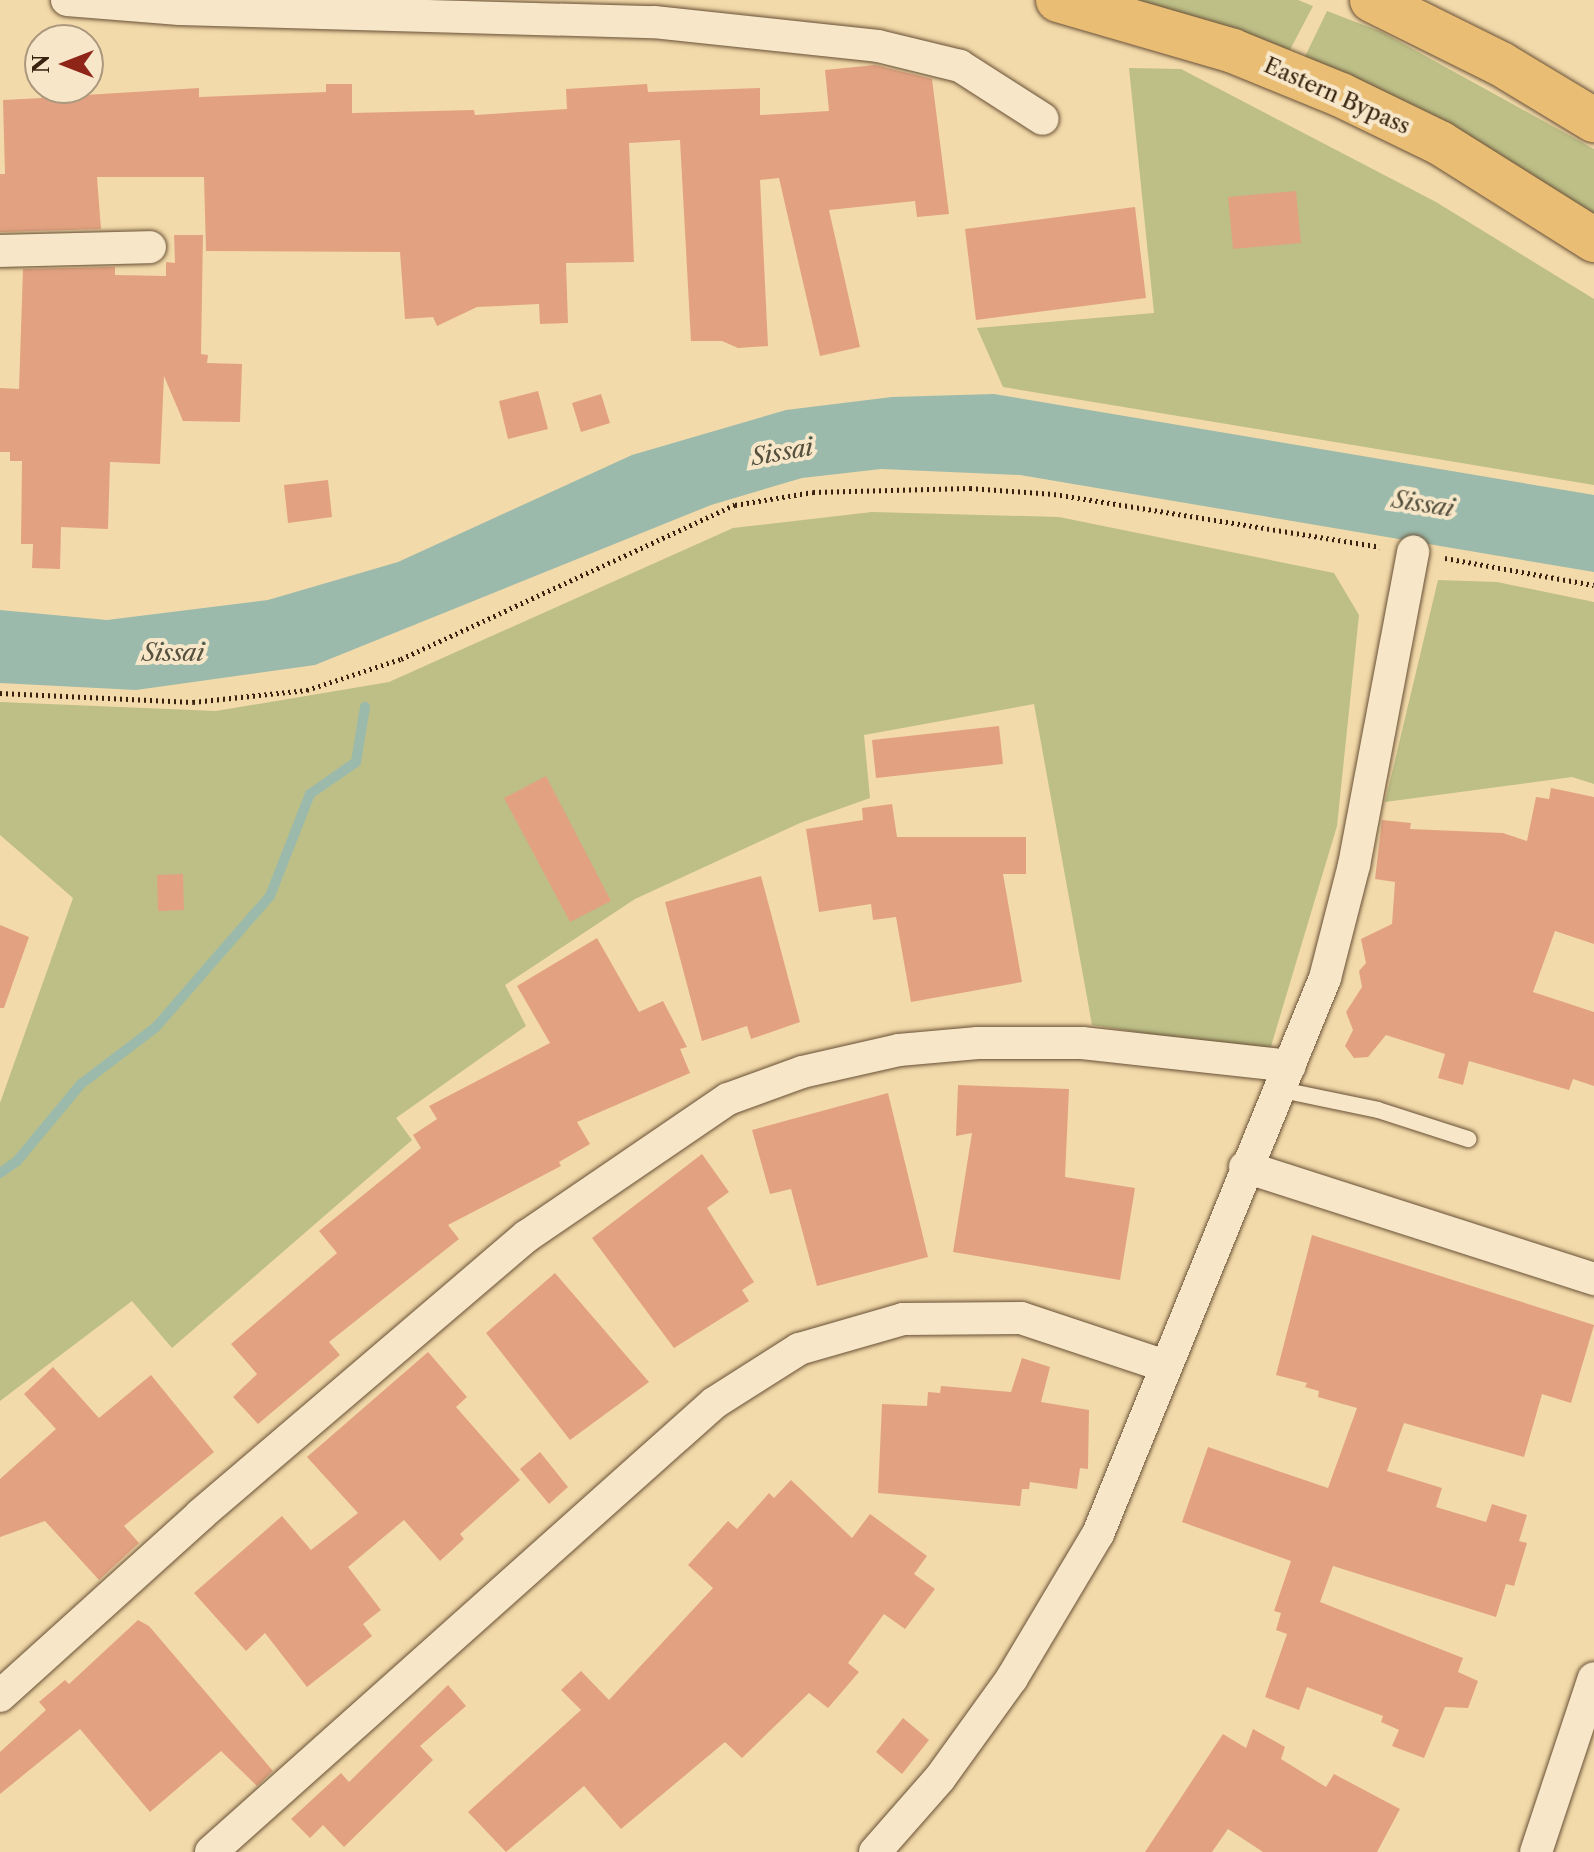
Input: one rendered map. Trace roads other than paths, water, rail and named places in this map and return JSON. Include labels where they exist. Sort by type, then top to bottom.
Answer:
[{"type":"highway","name":"Eastern Bypass","points":[[1058,0],[1233,51],[1341,95],[1440,143],[1594,240]]},
{"type":"highway","points":[[1372,0],[1501,64],[1594,120]]},
{"type":"street","points":[[67,0],[180,9],[654,22],[878,46],[960,66],[1043,119]]},
{"type":"street","points":[[0,251],[150,247]]},
{"type":"street","points":[[875,1852],[940,1778],[1012,1678],[1090,1547],[1165,1366],[1325,978],[1354,865],[1413,552]]},
{"type":"street","points":[[0,1696],[200,1515],[527,1236],[728,1099],[802,1072],[899,1050],[978,1043],[1082,1043],[1283,1078]]},
{"type":"street","points":[[1245,1167],[1594,1279]]},
{"type":"street","points":[[211,1852],[714,1403],[799,1349],[903,1319],[995,1317],[1073,1331],[1165,1366]]},
{"type":"street","points":[[1536,1852],[1594,1678]]},
{"type":"lane","points":[[1283,1078],[1468,1139]]},
{"type":"water","name":"Sissai","points":[[994,394],[1594,495],[1594,572],[1020,475],[881,469],[802,478],[711,505],[315,665],[136,690],[0,683],[0,610],[107,620],[268,600],[398,562],[632,455],[786,410],[892,397]]},
{"type":"waterway","points":[[0,1173],[17,1161],[81,1084],[156,1027],[270,896],[310,794],[356,762],[365,707]]}]
